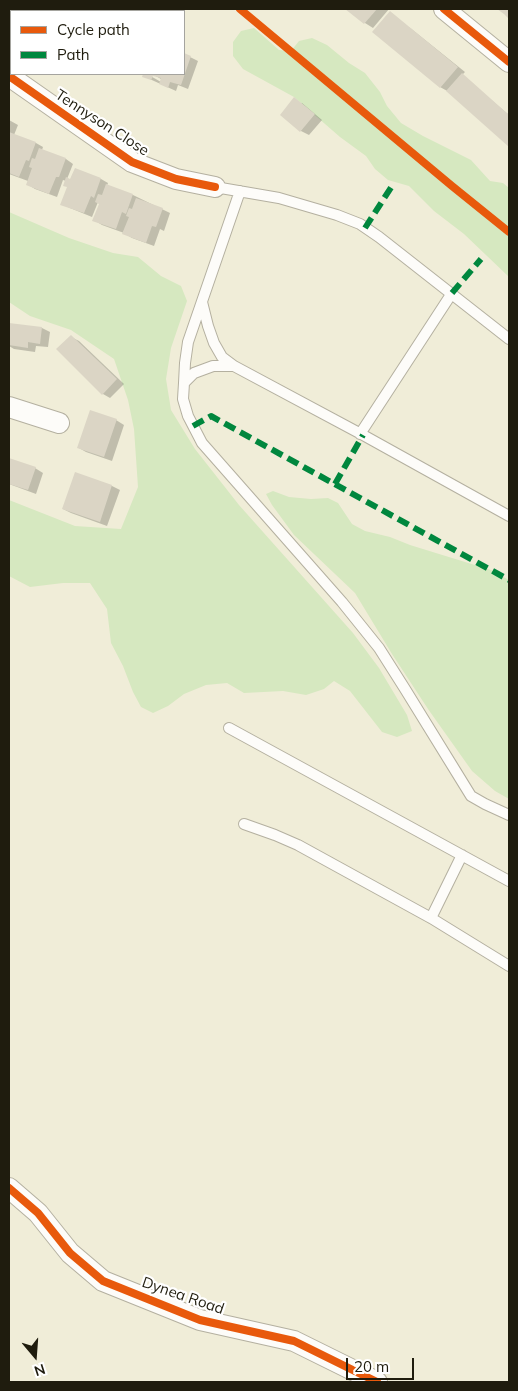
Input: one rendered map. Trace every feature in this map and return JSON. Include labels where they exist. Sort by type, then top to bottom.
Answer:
[{"type":"street","points":[[444,9],[509,62]]},
{"type":"street","name":"Tennyson Close","points":[[9,76],[132,162],[176,179],[215,186]]},
{"type":"street","points":[[9,407],[59,423]]},
{"type":"street","name":"Dynea Road","points":[[9,1188],[38,1212],[70,1253],[103,1281],[200,1320],[294,1341],[377,1382]]},
{"type":"lane","points":[[215,186],[278,198],[360,224],[509,338]]},
{"type":"lane","points":[[240,191],[188,342],[183,399],[188,416],[202,442],[342,602],[379,648],[471,796],[509,815]]},
{"type":"lane","points":[[360,434],[452,293]]},
{"type":"lane","points":[[202,302],[214,343],[222,356],[234,366],[509,516]]},
{"type":"lane","points":[[184,383],[194,373],[213,366],[234,366]]},
{"type":"lane","points":[[229,728],[509,881]]},
{"type":"lane","points":[[244,824],[298,845],[431,918],[509,966]]},
{"type":"lane","points":[[431,918],[462,855]]},
{"type":"green space","points":[[254,28],[279,50],[291,51],[299,41],[312,38],[327,45],[365,73],[401,123],[471,160],[490,181],[503,183],[509,188],[509,277],[464,234],[434,211],[409,186],[388,180],[375,169],[366,156],[340,137],[294,97],[243,69],[233,56],[233,42],[241,31]]},
{"type":"green space","points":[[9,212],[69,238],[113,253],[138,257],[161,276],[181,286],[187,301],[171,348],[166,379],[171,410],[195,449],[239,505],[353,633],[379,668],[407,715],[412,731],[397,737],[382,732],[350,691],[334,681],[324,689],[306,695],[283,691],[244,693],[227,683],[206,685],[184,694],[168,706],[153,713],[141,707],[133,692],[123,666],[111,643],[107,609],[90,583],[63,583],[30,587],[9,576],[9,500],[75,526],[121,529],[138,487],[134,429],[128,400],[114,359],[71,330],[30,316],[9,302]]},
{"type":"green space","points":[[273,491],[289,497],[328,498],[338,503],[352,524],[365,531],[390,537],[491,570],[509,580],[509,799],[495,791],[472,771],[428,709],[355,593],[294,535],[272,505],[266,494]]},
{"type":"building","points":[[9,9],[25,9],[10,10],[9,46]]},
{"type":"building","points":[[136,9],[140,10],[45,10]]},
{"type":"building","points":[[345,9],[377,9],[364,24]]},
{"type":"building","points":[[497,9],[509,9],[509,19],[504,14]]},
{"type":"building","points":[[390,11],[458,67],[440,88],[372,32]]},
{"type":"building","points":[[185,53],[191,56],[185,73]]},
{"type":"building","points":[[462,73],[509,115],[509,147],[446,91]]},
{"type":"building","points":[[143,75],[184,75],[181,85],[170,82],[168,88],[159,84],[161,78],[153,76],[151,80],[142,77]]},
{"type":"building","points":[[294,97],[315,114],[300,132],[280,115]]},
{"type":"building","points":[[9,132],[36,142],[29,161],[26,160],[19,177],[9,173]]},
{"type":"building","points":[[39,148],[66,158],[59,177],[56,177],[49,194],[26,185],[32,168],[29,167],[32,158],[35,159]]},
{"type":"building","points":[[75,168],[101,178],[94,198],[91,196],[84,213],[60,205],[67,187],[63,186],[66,177],[70,179]]},
{"type":"building","points":[[106,184],[133,194],[126,214],[122,212],[116,229],[92,221],[99,204],[95,202],[98,194],[102,195]]},
{"type":"building","points":[[136,198],[163,208],[156,227],[152,226],[146,243],[122,234],[129,217],[126,216],[129,208],[132,209]]},
{"type":"building","points":[[9,323],[42,327],[40,344],[28,342],[28,348],[9,345]]},
{"type":"building","points":[[71,335],[117,379],[102,395],[56,349]]},
{"type":"building","points":[[90,410],[117,419],[104,457],[77,448]]},
{"type":"building","points":[[9,458],[36,467],[28,490],[9,484]]},
{"type":"building","points":[[75,472],[112,485],[100,522],[62,509]]},
{"type":"marked path","points":[[365,228],[392,186]]},
{"type":"marked path","points":[[452,293],[481,259]]},
{"type":"marked path","points":[[193,426],[211,416],[509,580]]},
{"type":"marked path","points":[[335,484],[363,435]]},
{"type":"cycle path","points":[[240,9],[509,232]]},
{"type":"cycle path","points":[[444,9],[509,62]]},
{"type":"cycle path","points":[[9,76],[132,162],[176,179],[215,187]]},
{"type":"cycle path","points":[[9,1188],[38,1213],[70,1253],[103,1281],[200,1320],[294,1341],[377,1382]]}]
